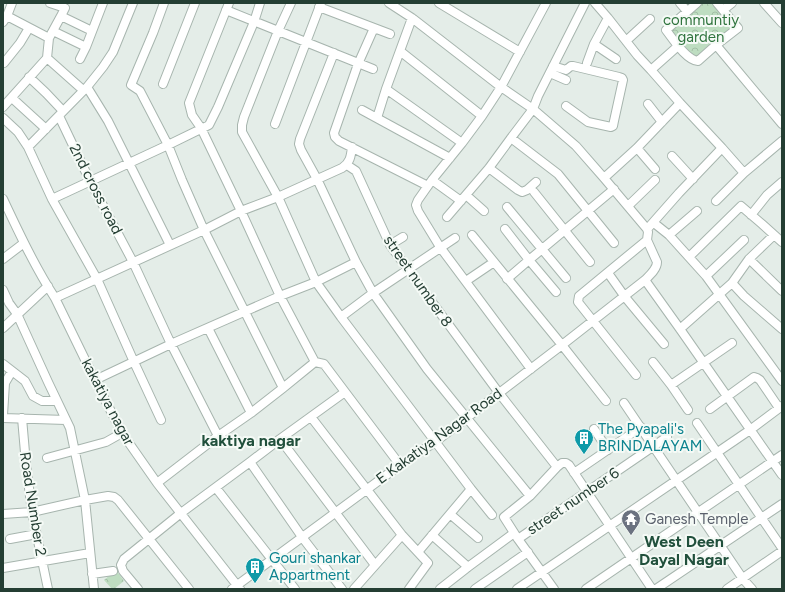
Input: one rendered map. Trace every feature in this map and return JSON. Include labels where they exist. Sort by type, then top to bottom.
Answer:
[{"type":"street","points":[[80,59],[103,3]]},
{"type":"street","points":[[28,147],[85,89],[103,68],[113,52],[133,3]]},
{"type":"street","points":[[164,3],[131,85],[140,91],[168,145],[204,230],[283,388]]},
{"type":"street","points":[[163,84],[195,3]]},
{"type":"street","points":[[52,199],[208,125],[218,107],[254,22],[260,3]]},
{"type":"street","points":[[291,3],[278,31],[247,110],[242,125],[242,132],[278,197],[316,282],[435,442],[492,515]]},
{"type":"street","points":[[389,3],[412,18],[501,87],[533,109],[576,146],[614,189],[648,232],[647,240],[580,296],[578,300],[578,302],[636,375]]},
{"type":"street","points":[[439,3],[520,52]]},
{"type":"street","points":[[530,369],[440,247],[418,211],[416,205],[430,183],[482,116],[501,87],[546,3]]},
{"type":"street","points":[[448,217],[489,168],[533,109],[551,69],[585,3]]},
{"type":"street","points":[[596,3],[637,55],[744,173]]},
{"type":"street","points":[[680,3],[687,12]]},
{"type":"street","points":[[697,3],[666,30],[678,46],[695,61],[698,61],[738,28],[717,3]]},
{"type":"street","points":[[723,10],[732,3]]},
{"type":"street","points":[[764,3],[782,23]]},
{"type":"street","points":[[10,4],[5,19],[86,46]]},
{"type":"street","points":[[3,107],[47,58],[51,35],[65,8],[55,4]]},
{"type":"street","points":[[275,124],[320,5],[390,34]]},
{"type":"street","points":[[373,69],[254,22],[227,6],[189,103],[192,115],[201,128],[280,296],[315,362],[324,364],[400,465]]},
{"type":"street","points":[[61,16],[92,31]]},
{"type":"street","points":[[377,118],[412,18]]},
{"type":"street","points":[[586,63],[608,18]]},
{"type":"street","points":[[626,40],[650,19]]},
{"type":"street","points":[[4,63],[20,43],[29,28]]},
{"type":"street","points":[[374,28],[358,64],[334,133],[335,137],[339,141],[463,198],[484,211]]},
{"type":"street","points":[[594,44],[616,59]]},
{"type":"street","points":[[716,45],[782,124]]},
{"type":"street","points":[[651,70],[678,46]]},
{"type":"street","points":[[400,51],[482,116]]},
{"type":"street","points":[[334,53],[300,139],[299,144],[301,150],[318,179],[356,262],[373,293],[427,369],[530,496]]},
{"type":"street","points":[[47,58],[85,89],[108,121],[170,245]]},
{"type":"street","points":[[551,69],[566,70],[573,66],[619,77],[623,80],[613,126],[610,127],[588,122],[566,106]]},
{"type":"street","points":[[551,69],[566,80]]},
{"type":"street","name":"2nd cross road","points":[[29,77],[46,93],[61,114],[90,181],[133,262],[171,344],[218,436]]},
{"type":"street","points":[[386,89],[462,143]]},
{"type":"street","points":[[12,98],[46,129]]},
{"type":"street","points":[[604,178],[637,148],[680,103]]},
{"type":"street","points":[[648,104],[662,122]]},
{"type":"street","points":[[362,110],[450,158]]},
{"type":"street","points":[[3,118],[18,132],[28,147],[52,199],[97,279],[161,420]]},
{"type":"street","points":[[511,138],[558,174],[614,242]]},
{"type":"street","points":[[716,201],[744,173],[782,142]]},
{"type":"street","points":[[55,298],[204,230],[241,211],[278,197],[347,165],[352,147]]},
{"type":"street","points":[[637,148],[655,169]]},
{"type":"street","points":[[646,230],[722,148]]},
{"type":"street","points":[[672,156],[693,179]]},
{"type":"street","name":"street number 8","points":[[347,165],[356,171],[390,244],[408,270],[499,393],[557,467]]},
{"type":"street","points":[[489,168],[522,192],[527,190],[536,182]]},
{"type":"street","points":[[628,206],[655,180]]},
{"type":"street","points":[[751,215],[767,195],[782,182]]},
{"type":"street","points":[[507,279],[614,189]]},
{"type":"street","points":[[534,192],[590,262]]},
{"type":"street","name":"kakatiya nagar","points":[[3,199],[24,244],[55,298],[122,433],[157,483],[237,588]]},
{"type":"street","points":[[689,257],[741,206],[782,242]]},
{"type":"street","points":[[507,207],[566,278]]},
{"type":"street","points":[[670,235],[697,211]]},
{"type":"street","points":[[654,223],[670,235],[720,293],[729,308],[782,380]]},
{"type":"street","points":[[505,229],[556,292]]},
{"type":"street","points":[[472,235],[606,401]]},
{"type":"street","points":[[680,329],[732,283],[749,259],[774,235]]},
{"type":"street","points":[[390,244],[403,237]]},
{"type":"street","points":[[341,317],[373,293],[454,238]]},
{"type":"street","name":"E Kakatiya Nagar Road","points":[[237,588],[335,512],[400,465],[435,442],[625,297],[645,280],[657,265],[647,240]]},
{"type":"street","points":[[706,276],[744,240]]},
{"type":"street","points":[[3,259],[24,244]]},
{"type":"street","points":[[749,259],[782,291]]},
{"type":"street","points":[[95,380],[171,344],[280,296],[316,282],[356,262]]},
{"type":"street","points":[[466,281],[494,262]]},
{"type":"street","points":[[608,273],[625,297],[664,344]]},
{"type":"street","points":[[645,280],[782,475]]},
{"type":"street","points":[[732,283],[744,296],[782,329]]},
{"type":"street","points":[[3,328],[48,286]]},
{"type":"street","points":[[3,290],[9,303],[17,314],[70,428],[85,500],[94,589]]},
{"type":"street","points":[[208,328],[251,412]]},
{"type":"street","points":[[671,384],[732,343]]},
{"type":"street","points":[[157,483],[315,362]]},
{"type":"street","points":[[653,362],[671,384],[688,410]]},
{"type":"street","points":[[3,364],[25,381],[32,396],[42,401],[57,401]]},
{"type":"street","points":[[12,371],[5,383],[3,416],[66,420]]},
{"type":"street","points":[[517,589],[750,430],[781,407],[760,380],[754,378],[710,409]]},
{"type":"street","points":[[138,589],[123,571],[121,565],[124,559],[181,513],[216,488],[280,438],[345,392]]},
{"type":"street","points":[[624,403],[743,579],[752,589]]},
{"type":"street","points":[[311,416],[402,536],[428,563],[409,589]]},
{"type":"street","name":"Road Number 2","points":[[22,418],[32,512],[48,589]]},
{"type":"street","points":[[697,423],[782,548]]},
{"type":"street","points":[[574,473],[641,427]]},
{"type":"street","points":[[594,429],[608,450]]},
{"type":"street","points":[[47,458],[106,442],[122,433]]},
{"type":"street","name":"street number 6","points":[[440,589],[451,586],[468,567],[586,492],[667,437]]},
{"type":"street","points":[[280,438],[375,566]]},
{"type":"street","points":[[586,589],[782,455]]},
{"type":"street","points":[[250,462],[302,537],[342,589]]},
{"type":"street","points":[[554,589],[504,517],[530,496],[557,467],[566,462],[652,589]]},
{"type":"street","points":[[216,488],[295,589]]},
{"type":"street","points":[[418,552],[471,489]]},
{"type":"street","points":[[3,514],[32,512],[85,500],[108,496],[114,497],[118,500],[189,589]]},
{"type":"street","points":[[656,589],[782,504]]},
{"type":"street","points":[[450,514],[478,538]]},
{"type":"street","points":[[10,539],[37,534]]},
{"type":"street","points":[[432,535],[468,567]]},
{"type":"street","points":[[354,589],[402,536]]},
{"type":"street","points":[[728,589],[782,551]]},
{"type":"street","points":[[474,589],[528,552]]},
{"type":"street","points":[[3,568],[90,553]]},
{"type":"street","points":[[92,574],[113,571]]},
{"type":"green space","name":"communtiy garden","points":[[697,3],[715,3],[738,28],[695,61],[667,30]]},
{"type":"green space","points":[[116,570],[124,581],[112,589],[104,580]]},
{"type":"place","name":"The Pyapali's BRINDALAYAM","points":[[584,455]]},
{"type":"place","name":"Ganesh Temple","points":[[631,536]]},
{"type":"place","name":"Gouri shankar Appartment","points":[[255,584]]},
{"type":"district","name":"kaktiya nagar","points":[[251,440]]},
{"type":"district","name":"West Deen Dayal Nagar","points":[[684,550]]}]
